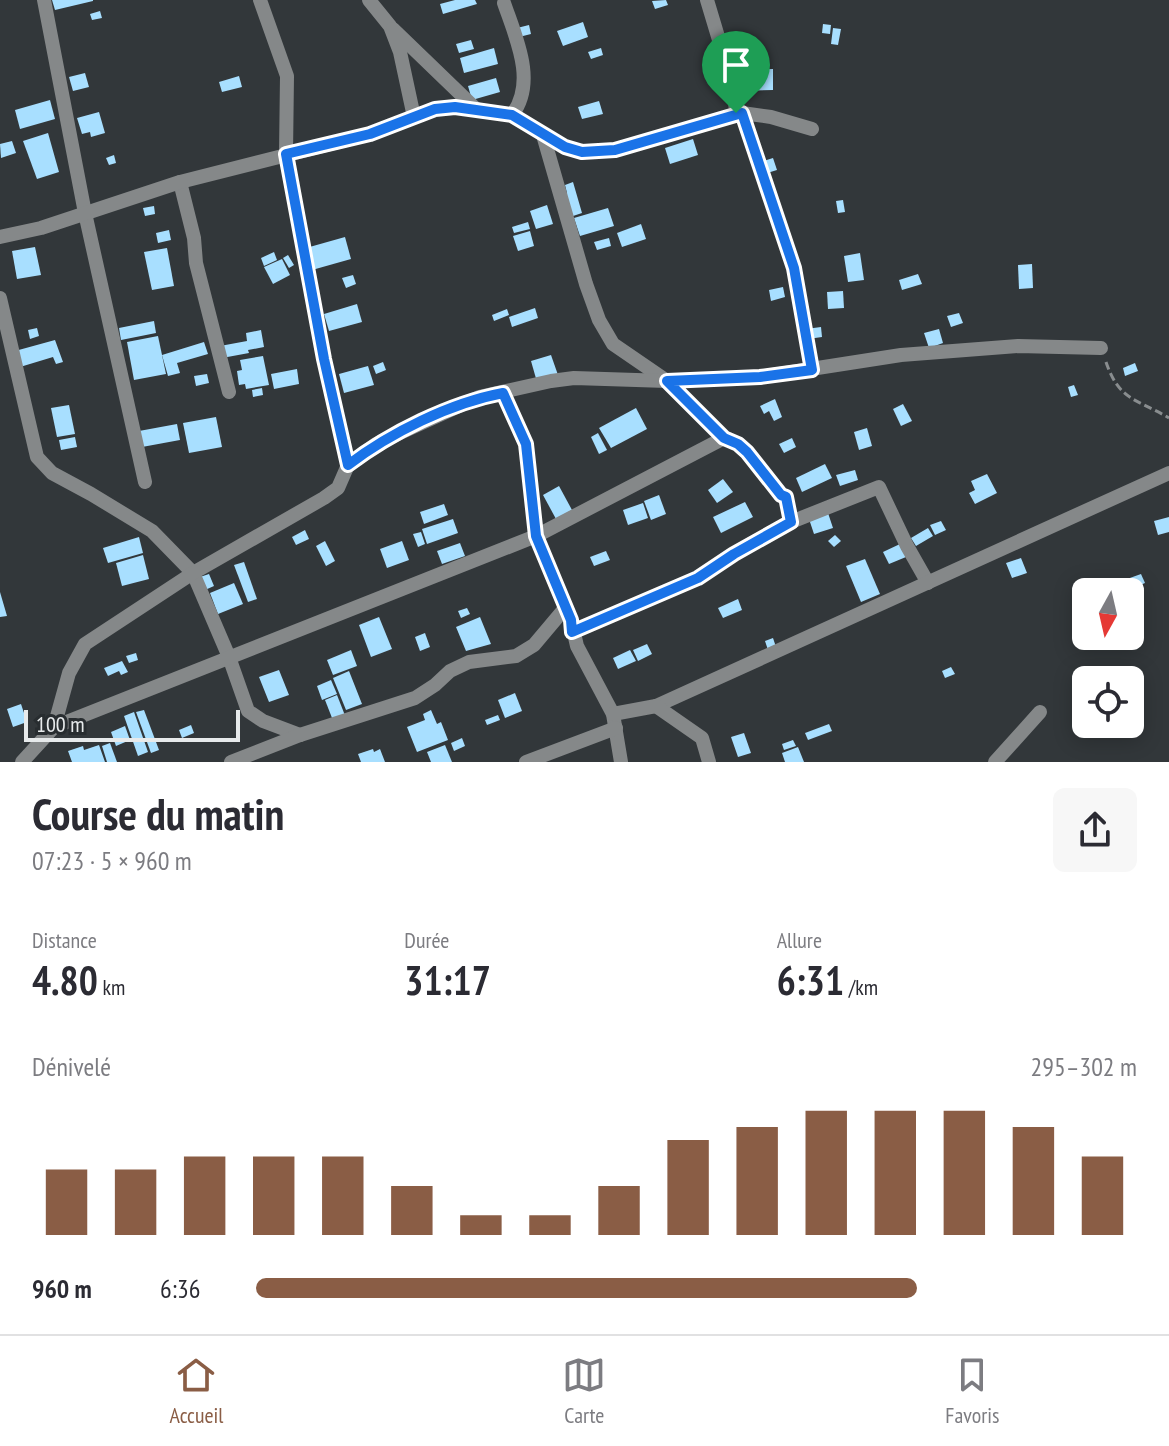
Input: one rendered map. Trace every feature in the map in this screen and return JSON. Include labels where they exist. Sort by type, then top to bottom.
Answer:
[{"type":"street","points":[[44,0],[85,213],[145,482]]},
{"type":"street","points":[[260,0],[287,76],[286,154],[324,359],[348,465]]},
{"type":"street","points":[[369,0],[390,26],[477,110]]},
{"type":"street","points":[[707,0],[739,113],[794,268],[812,370]]},
{"type":"street","points":[[504,3],[517,42],[525,88],[521,103],[512,115]]},
{"type":"street","points":[[390,26],[400,52],[414,117]]},
{"type":"street","points":[[0,237],[180,182],[370,134],[435,109],[455,107],[512,115],[565,147],[597,152],[615,150],[739,113],[771,117],[812,129]]},
{"type":"street","points":[[543,135],[565,217],[599,320],[613,344],[667,381],[724,438],[747,452],[781,495],[786,497],[791,522]]},
{"type":"street","points":[[180,182],[194,238],[196,263],[229,392]]},
{"type":"street","points":[[0,298],[37,457],[42,465],[152,531],[193,573],[248,711],[263,721],[300,735]]},
{"type":"street","points":[[54,727],[69,673],[85,644],[193,573],[324,498],[338,488],[348,465],[376,444],[479,397],[574,378],[667,381],[760,377],[901,355],[1018,346],[1101,348]]},
{"type":"street","points":[[503,393],[526,444],[536,536],[566,607],[572,632],[614,721],[621,762]]},
{"type":"street","points":[[22,762],[54,727],[536,536],[724,438]]},
{"type":"street","points":[[526,762],[1169,473]]},
{"type":"street","points":[[572,632],[698,578],[791,522],[879,487],[928,583]]},
{"type":"street","points":[[231,762],[300,735],[415,698],[450,671],[469,662],[516,656],[534,645],[566,607]]},
{"type":"street","points":[[656,706],[702,738],[709,762]]},
{"type":"street","points":[[995,762],[1040,712]]},
{"type":"path","points":[[1101,348],[1113,383],[1133,400],[1169,418]]},
{"type":"building","points":[[52,0],[93,0],[93,1],[55,10]]},
{"type":"building","points":[[475,0],[477,4],[443,14],[440,4]]},
{"type":"building","points":[[666,0],[668,5],[655,9],[652,1]]},
{"type":"building","points":[[100,11],[102,18],[92,20],[90,14]]},
{"type":"building","points":[[583,22],[588,37],[563,46],[557,31]]},
{"type":"building","points":[[823,24],[831,25],[830,34],[822,33]]},
{"type":"building","points":[[529,25],[531,34],[519,37],[517,28]]},
{"type":"building","points":[[833,28],[841,29],[838,45],[831,44]]},
{"type":"building","points":[[471,40],[474,49],[459,53],[456,44]]},
{"type":"building","points":[[494,48],[498,64],[464,73],[460,58]]},
{"type":"building","points":[[601,48],[603,55],[591,59],[588,52]]},
{"type":"building","points":[[773,69],[773,90],[737,91],[737,70]]},
{"type":"building","points":[[85,73],[89,87],[73,91],[69,77]]},
{"type":"building","points":[[239,76],[242,87],[222,92],[219,82]]},
{"type":"building","points":[[496,78],[500,92],[472,100],[468,86]]},
{"type":"building","points":[[50,100],[55,119],[20,129],[15,110]]},
{"type":"building","points":[[599,101],[603,114],[582,119],[578,107]]},
{"type":"building","points":[[99,112],[105,133],[91,137],[90,132],[82,134],[77,118]]},
{"type":"building","points":[[48,133],[59,172],[37,179],[23,141]]},
{"type":"building","points":[[693,139],[698,155],[670,164],[665,148]]},
{"type":"building","points":[[12,141],[16,153],[1,158],[0,144]]},
{"type":"building","points":[[114,155],[116,163],[109,165],[106,158]]},
{"type":"building","points":[[773,158],[777,170],[764,174],[760,162]]},
{"type":"building","points":[[573,182],[582,213],[570,217],[562,194],[567,193],[565,185]]},
{"type":"building","points":[[843,200],[845,212],[838,213],[836,201]]},
{"type":"building","points":[[547,205],[553,224],[536,229],[530,211]]},
{"type":"building","points":[[154,206],[155,214],[145,216],[143,208]]},
{"type":"building","points":[[608,208],[614,226],[580,236],[574,218]]},
{"type":"building","points":[[528,222],[530,229],[514,233],[512,227]]},
{"type":"building","points":[[641,224],[646,239],[622,247],[617,233]]},
{"type":"building","points":[[169,230],[171,240],[158,243],[156,233]]},
{"type":"building","points":[[530,231],[534,246],[518,251],[513,236]]},
{"type":"building","points":[[345,237],[351,259],[312,270],[306,248]]},
{"type":"building","points":[[609,238],[611,246],[597,250],[594,242]]},
{"type":"building","points":[[35,247],[41,275],[17,279],[12,251]]},
{"type":"building","points":[[167,248],[174,286],[152,290],[144,252]]},
{"type":"building","points":[[274,252],[277,260],[264,266],[261,258]]},
{"type":"building","points":[[860,253],[864,280],[848,282],[844,256]]},
{"type":"building","points":[[288,255],[294,265],[289,268],[283,258]]},
{"type":"building","points":[[282,259],[290,275],[273,284],[264,267]]},
{"type":"building","points":[[1032,264],[1033,288],[1019,289],[1018,265]]},
{"type":"building","points":[[918,274],[922,284],[902,290],[899,280]]},
{"type":"building","points":[[353,275],[356,284],[346,288],[342,278]]},
{"type":"building","points":[[783,287],[785,297],[771,301],[769,290]]},
{"type":"building","points":[[843,291],[844,308],[828,309],[827,292]]},
{"type":"building","points":[[357,304],[362,322],[329,331],[324,314]]},
{"type":"building","points":[[535,308],[538,318],[512,327],[509,317]]},
{"type":"building","points":[[507,309],[509,315],[494,321],[492,315]]},
{"type":"building","points":[[959,313],[963,323],[951,327],[947,316]]},
{"type":"building","points":[[154,321],[156,333],[121,340],[119,328]]},
{"type":"building","points":[[821,327],[822,337],[808,339],[806,329]]},
{"type":"building","points":[[37,328],[39,336],[30,339],[28,330]]},
{"type":"building","points":[[939,329],[943,343],[929,348],[924,333]]},
{"type":"building","points":[[261,330],[264,347],[222,358],[220,346],[247,341],[246,333]]},
{"type":"building","points":[[158,336],[166,374],[134,380],[127,342]]},
{"type":"building","points":[[55,340],[63,362],[56,364],[53,357],[20,367],[15,351]]},
{"type":"building","points":[[204,342],[208,354],[177,363],[180,373],[168,376],[162,355]]},
{"type":"building","points":[[551,355],[558,375],[537,382],[531,361]]},
{"type":"building","points":[[263,356],[269,385],[246,389],[245,384],[239,385],[237,371],[242,370],[240,360]]},
{"type":"building","points":[[383,362],[386,370],[376,374],[373,366]]},
{"type":"building","points":[[1135,363],[1138,371],[1125,376],[1123,368]]},
{"type":"building","points":[[368,366],[374,385],[344,393],[339,374]]},
{"type":"building","points":[[297,369],[299,384],[274,389],[271,374]]},
{"type":"building","points":[[207,374],[209,383],[196,386],[194,376]]},
{"type":"building","points":[[1074,385],[1078,395],[1071,397],[1068,387]]},
{"type":"building","points":[[262,388],[263,395],[253,397],[252,390]]},
{"type":"building","points":[[775,399],[782,417],[774,421],[769,411],[764,414],[760,406]]},
{"type":"building","points":[[903,404],[912,421],[901,426],[893,409]]},
{"type":"building","points":[[69,405],[75,434],[57,437],[51,408]]},
{"type":"building","points":[[636,408],[647,429],[611,448],[599,428]]},
{"type":"building","points":[[216,417],[222,447],[189,453],[183,423]]},
{"type":"building","points":[[177,424],[180,440],[142,447],[139,431]]},
{"type":"building","points":[[867,428],[872,446],[859,450],[854,432]]},
{"type":"building","points":[[598,433],[607,450],[599,454],[591,437]]},
{"type":"building","points":[[75,437],[77,447],[61,450],[59,440]]},
{"type":"building","points":[[792,438],[796,447],[784,453],[779,444]]},
{"type":"building","points":[[825,464],[832,478],[802,492],[796,478]]},
{"type":"building","points":[[855,470],[858,480],[840,486],[836,475]]},
{"type":"building","points":[[987,474],[997,493],[975,504],[969,493],[975,490],[971,481]]},
{"type":"building","points":[[723,479],[733,492],[717,503],[708,490]]},
{"type":"building","points":[[559,486],[572,510],[556,519],[543,495]]},
{"type":"building","points":[[659,495],[666,514],[651,520],[644,501]]},
{"type":"building","points":[[745,502],[753,517],[721,533],[713,517]]},
{"type":"building","points":[[643,503],[648,518],[628,525],[623,510]]},
{"type":"building","points":[[444,504],[448,515],[424,524],[420,512]]},
{"type":"building","points":[[828,513],[833,528],[814,534],[809,519]]},
{"type":"building","points":[[1169,517],[1169,532],[1158,535],[1154,521]]},
{"type":"building","points":[[453,519],[458,533],[427,544],[422,529]]},
{"type":"building","points":[[941,521],[946,530],[935,535],[930,525]]},
{"type":"building","points":[[928,528],[933,536],[916,546],[911,538]]},
{"type":"building","points":[[305,530],[309,539],[296,545],[292,537]]},
{"type":"building","points":[[421,532],[425,544],[418,547],[413,534]]},
{"type":"building","points":[[835,535],[841,541],[834,547],[828,541]]},
{"type":"building","points":[[139,537],[143,553],[108,563],[103,548]]},
{"type":"building","points":[[325,541],[335,561],[326,566],[316,546]]},
{"type":"building","points":[[402,541],[409,560],[387,568],[380,549]]},
{"type":"building","points":[[460,543],[465,556],[442,564],[437,551]]},
{"type":"building","points":[[900,544],[906,557],[889,564],[883,552]]},
{"type":"building","points":[[606,551],[610,560],[594,566],[590,557]]},
{"type":"building","points":[[143,555],[149,579],[122,586],[116,563]]},
{"type":"building","points":[[1021,558],[1027,573],[1012,578],[1006,563]]},
{"type":"building","points":[[865,559],[880,594],[861,602],[846,566]]},
{"type":"building","points":[[244,562],[257,599],[248,602],[234,565]]},
{"type":"building","points":[[209,574],[214,586],[205,590],[200,577]]},
{"type":"building","points":[[234,583],[243,604],[218,614],[210,593]]},
{"type":"building","points":[[0,592],[7,616],[0,617]]},
{"type":"building","points":[[738,599],[742,610],[723,618],[718,608]]},
{"type":"building","points":[[467,608],[470,614],[461,618],[458,611]]},
{"type":"building","points":[[379,617],[392,649],[371,657],[359,625]]},
{"type":"building","points":[[480,617],[491,644],[466,651],[456,627]]},
{"type":"building","points":[[425,633],[430,647],[420,651],[415,637]]},
{"type":"building","points":[[773,638],[776,647],[768,650],[765,641]]},
{"type":"building","points":[[647,644],[652,654],[638,661],[633,650]]},
{"type":"building","points":[[351,650],[357,666],[333,675],[327,660]]},
{"type":"building","points":[[630,650],[636,661],[618,669],[613,658]]},
{"type":"building","points":[[136,653],[138,660],[129,663],[126,656]]},
{"type":"building","points":[[122,661],[128,672],[121,675],[119,671],[108,676],[104,668]]},
{"type":"building","points":[[951,667],[955,674],[945,678],[942,671]]},
{"type":"building","points":[[279,670],[289,695],[269,702],[259,677]]},
{"type":"building","points":[[349,671],[362,704],[346,710],[333,678]]},
{"type":"building","points":[[331,680],[337,694],[322,700],[317,686]]},
{"type":"building","points":[[515,693],[522,711],[505,718],[498,700]]},
{"type":"building","points":[[337,695],[346,718],[334,723],[325,700]]},
{"type":"building","points":[[21,704],[27,722],[13,727],[7,709]]},
{"type":"building","points":[[144,710],[159,750],[151,753],[136,712]]},
{"type":"building","points":[[431,710],[437,724],[441,722],[448,740],[417,752],[407,727],[425,720],[423,714]]},
{"type":"building","points":[[134,712],[148,752],[138,756],[124,716]]},
{"type":"building","points":[[498,715],[500,720],[487,725],[485,720]]},
{"type":"building","points":[[829,724],[832,731],[808,740],[805,733]]},
{"type":"building","points":[[191,725],[194,733],[182,738],[179,730]]},
{"type":"building","points":[[125,726],[130,740],[116,746],[111,732]]},
{"type":"building","points":[[744,733],[751,753],[738,757],[731,737]]},
{"type":"building","points":[[462,738],[465,746],[454,751],[451,743]]},
{"type":"building","points":[[793,740],[796,746],[784,750],[782,744]]},
{"type":"building","points":[[110,743],[117,762],[107,762],[102,746]]},
{"type":"building","points":[[99,745],[105,762],[72,762],[68,751]]},
{"type":"building","points":[[445,745],[452,762],[431,762],[427,752]]},
{"type":"building","points":[[798,747],[804,762],[785,762],[782,753]]},
{"type":"building","points":[[373,749],[374,752],[380,749],[385,762],[361,762],[358,754]]},
{"type":"route","points":[[455,107],[512,115],[565,147],[582,152],[615,150],[736,113],[742,113],[794,268],[812,370],[760,377],[667,381],[724,438],[747,452],[781,495],[786,497],[791,522],[698,578],[572,632],[571,620],[536,536],[530,460],[520,428],[503,393],[479,397],[398,433],[376,444],[348,465],[324,359],[286,154],[370,134],[435,109],[455,107]]}]
